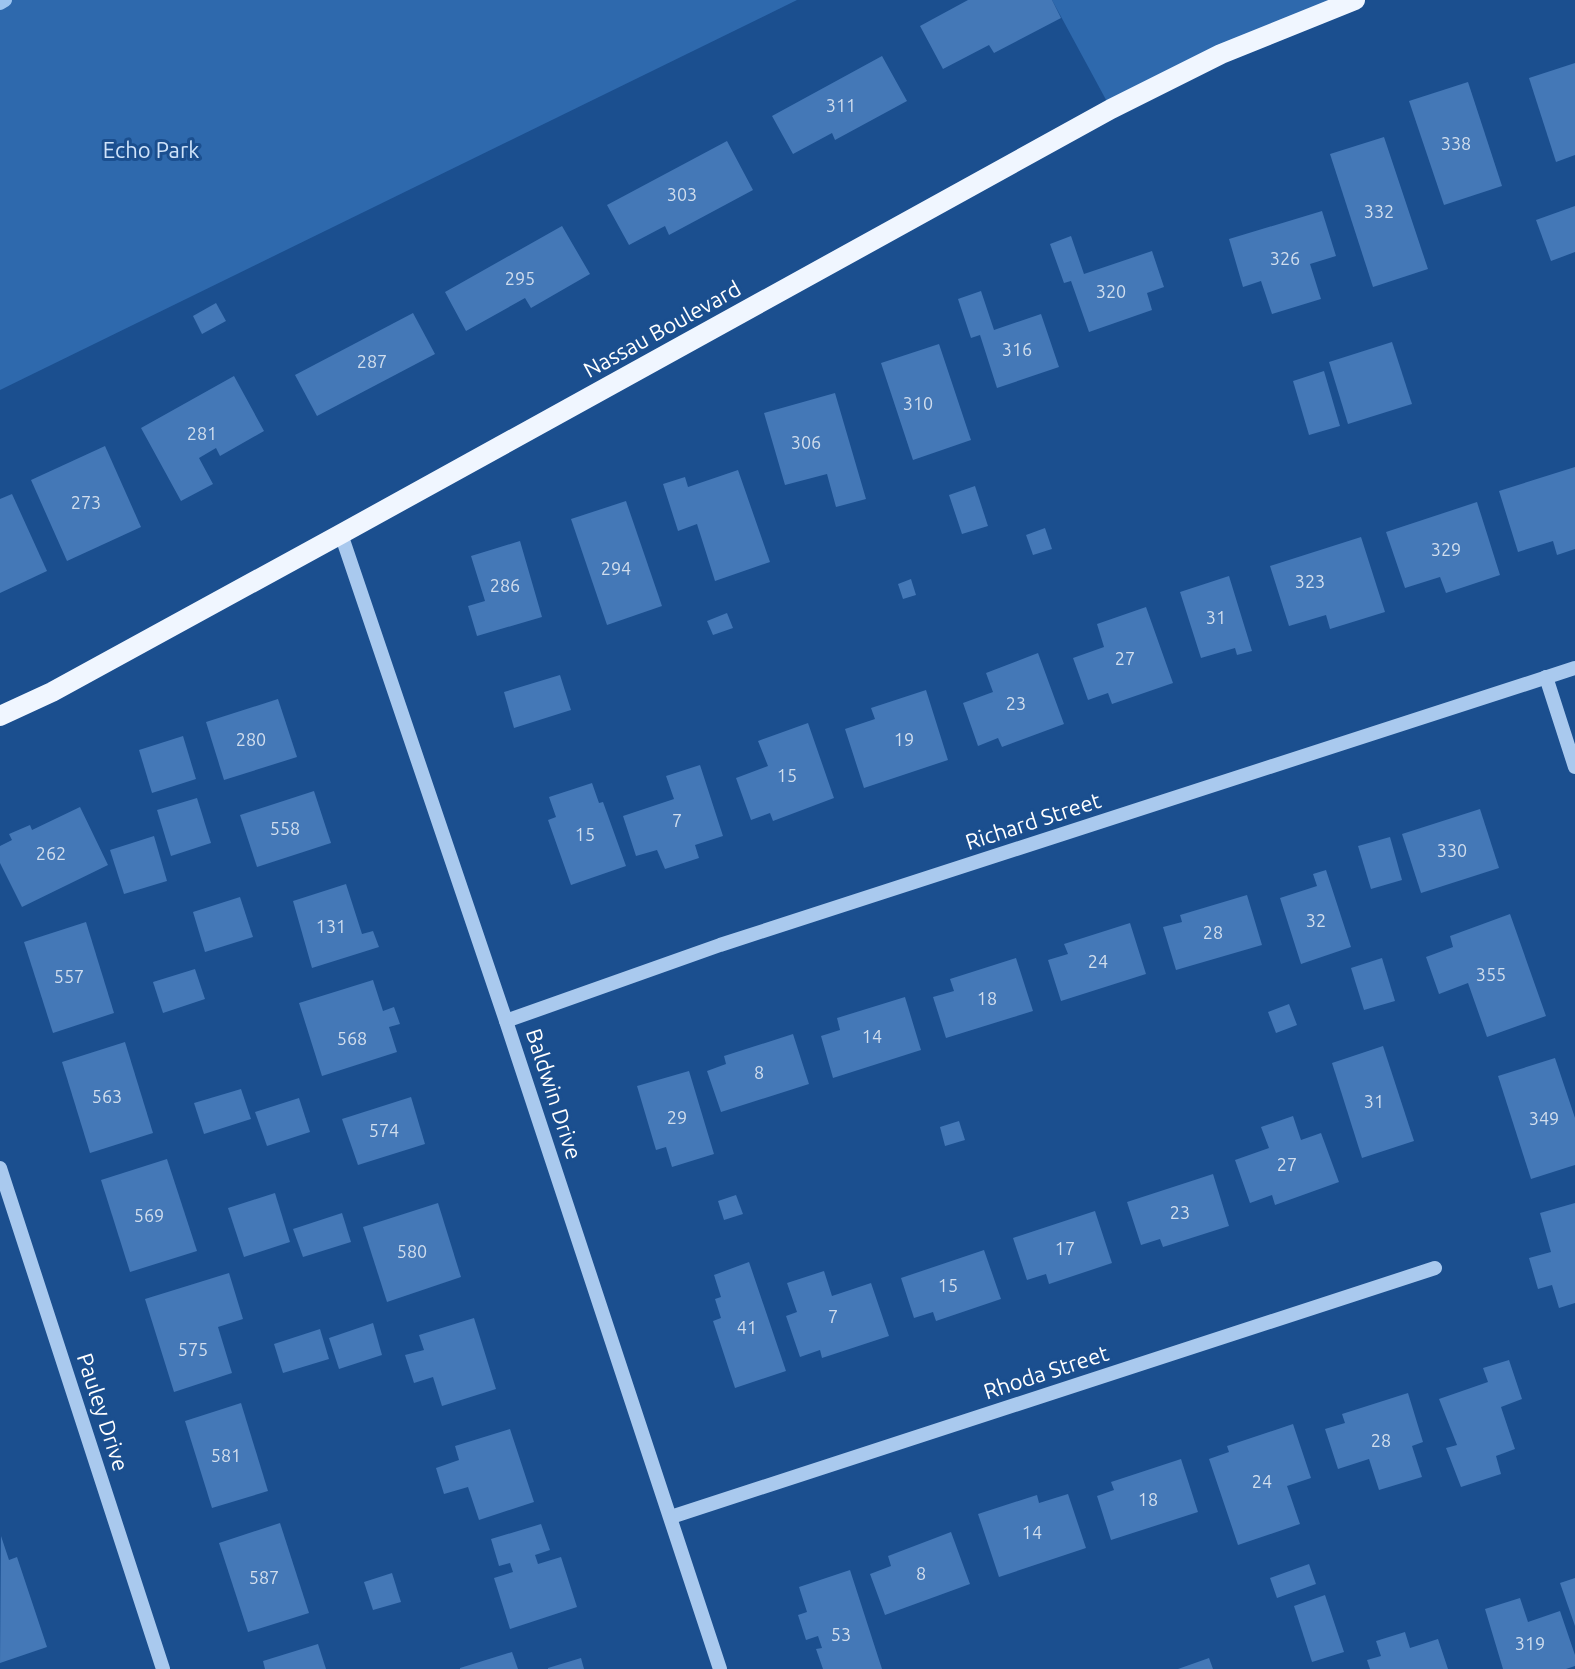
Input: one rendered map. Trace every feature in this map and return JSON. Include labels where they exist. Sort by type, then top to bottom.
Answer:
[{"type":"main road","name":"Nassau Boulevard","points":[[0,716],[52,692],[1111,109],[1221,54],[1355,0]]},
{"type":"street","name":"Baldwin Drive","points":[[341,534],[720,1669]]},
{"type":"street","name":"Richard Street","points":[[506,1021],[720,945],[1575,668]]},
{"type":"street","points":[[1546,677],[1575,767]]},
{"type":"street","name":"Pauley Drive","points":[[0,1168],[163,1669]]},
{"type":"street","name":"Rhoda Street","points":[[671,1517],[1435,1268]]},
{"type":"green space","name":"Echo Park","points":[[0,0],[797,0],[0,390]]},
{"type":"green space","points":[[1052,0],[1355,0],[1111,109]]},
{"type":"building","points":[[968,0],[1052,0],[1061,18],[994,53],[989,45],[943,69],[920,26]]},
{"type":"building","points":[[882,56],[907,101],[835,140],[832,133],[793,154],[772,116]]},
{"type":"building","points":[[1575,63],[1575,155],[1556,162],[1529,78]]},
{"type":"building","points":[[1468,82],[1502,186],[1444,205],[1409,101]]},
{"type":"building","points":[[1384,137],[1428,269],[1373,287],[1330,154]]},
{"type":"building","points":[[727,141],[753,190],[669,235],[665,226],[629,245],[607,205]]},
{"type":"building","points":[[1575,206],[1575,252],[1551,261],[1536,220]]},
{"type":"building","points":[[1322,211],[1336,256],[1310,264],[1321,299],[1272,314],[1261,281],[1243,287],[1229,239]]},
{"type":"building","points":[[562,226],[590,274],[531,308],[525,298],[466,331],[445,292]]},
{"type":"building","points":[[1071,236],[1084,274],[1152,251],[1164,287],[1147,293],[1152,310],[1089,332],[1071,281],[1064,283],[1050,244]]},
{"type":"building","points":[[981,291],[994,330],[1041,314],[1059,367],[997,388],[980,335],[971,338],[958,299]]},
{"type":"building","points":[[216,303],[226,321],[202,334],[193,316]]},
{"type":"building","points":[[413,313],[435,354],[317,416],[295,375]]},
{"type":"building","points":[[1392,342],[1412,404],[1348,424],[1329,362]]},
{"type":"building","points":[[939,344],[971,440],[913,460],[881,363]]},
{"type":"building","points":[[1324,371],[1340,426],[1309,435],[1293,381]]},
{"type":"building","points":[[234,376],[264,431],[220,456],[216,448],[199,458],[213,484],[181,501],[141,428]]},
{"type":"building","points":[[835,393],[866,499],[836,507],[827,474],[785,485],[764,413]]},
{"type":"building","points":[[105,446],[141,527],[67,561],[31,480]]},
{"type":"building","points":[[1575,467],[1575,549],[1557,555],[1553,541],[1518,552],[1499,491]]},
{"type":"building","points":[[738,470],[770,562],[715,581],[697,524],[678,531],[663,484],[685,477],[688,487]]},
{"type":"building","points":[[975,486],[988,526],[962,534],[949,495]]},
{"type":"building","points":[[12,494],[47,571],[0,593],[0,499]]},
{"type":"building","points":[[626,501],[662,606],[607,625],[571,519]]},
{"type":"building","points":[[1477,502],[1500,575],[1446,593],[1440,577],[1405,588],[1386,532]]},
{"type":"building","points":[[1045,528],[1052,549],[1033,555],[1026,535]]},
{"type":"building","points":[[1361,537],[1385,612],[1330,629],[1326,615],[1289,626],[1270,566]]},
{"type":"building","points":[[520,541],[542,617],[477,636],[468,606],[485,601],[471,556]]},
{"type":"building","points":[[1229,576],[1252,651],[1237,655],[1235,648],[1201,658],[1180,592]]},
{"type":"building","points":[[911,579],[916,595],[903,599],[898,584]]},
{"type":"building","points":[[1146,607],[1173,683],[1112,704],[1108,693],[1088,700],[1073,658],[1104,647],[1097,624]]},
{"type":"building","points":[[727,613],[733,628],[713,635],[707,621]]},
{"type":"building","points":[[1038,653],[1064,724],[1002,747],[998,738],[978,746],[963,703],[993,692],[986,673]]},
{"type":"building","points":[[560,675],[571,710],[514,728],[504,692]]},
{"type":"building","points":[[926,690],[948,760],[864,788],[845,729],[875,719],[871,708]]},
{"type":"building","points":[[278,699],[297,757],[224,780],[206,722]]},
{"type":"building","points":[[808,723],[834,798],[773,821],[770,813],[751,820],[736,778],[768,766],[758,741]]},
{"type":"building","points":[[183,736],[196,779],[152,793],[139,750]]},
{"type":"building","points":[[700,765],[723,836],[695,845],[699,858],[665,869],[657,850],[636,856],[623,816],[674,799],[666,776]]},
{"type":"building","points":[[592,783],[599,803],[603,802],[626,866],[571,885],[548,820],[556,817],[549,797]]},
{"type":"building","points":[[314,791],[331,843],[257,867],[240,815]]},
{"type":"building","points":[[197,798],[211,843],[171,856],[157,810]]},
{"type":"building","points":[[80,807],[108,865],[22,907],[0,863],[0,846],[12,840],[9,834],[30,825],[32,830]]},
{"type":"building","points":[[1480,809],[1499,868],[1421,893],[1402,834]]},
{"type":"building","points":[[154,836],[167,881],[124,894],[110,850]]},
{"type":"building","points":[[1390,837],[1402,880],[1371,889],[1358,846]]},
{"type":"building","points":[[1326,870],[1351,947],[1301,964],[1280,898],[1317,886],[1313,874]]},
{"type":"building","points":[[346,884],[362,934],[373,931],[379,947],[312,968],[293,901]]},
{"type":"building","points":[[1247,895],[1262,945],[1176,970],[1163,927],[1182,922],[1180,915]]},
{"type":"building","points":[[240,897],[253,937],[205,952],[193,912]]},
{"type":"building","points":[[1510,914],[1546,1016],[1487,1037],[1468,983],[1439,994],[1426,957],[1453,947],[1450,936]]},
{"type":"building","points":[[86,922],[114,1013],[53,1033],[24,942]]},
{"type":"building","points":[[1130,923],[1146,974],[1061,1001],[1048,960],[1068,954],[1064,944]]},
{"type":"building","points":[[1016,958],[1033,1011],[946,1038],[933,997],[954,991],[950,979]]},
{"type":"building","points":[[1382,958],[1395,1001],[1364,1010],[1351,968]]},
{"type":"building","points":[[195,969],[205,999],[163,1013],[153,982]]},
{"type":"building","points":[[373,980],[383,1011],[394,1007],[400,1024],[389,1027],[397,1052],[322,1076],[299,1003]]},
{"type":"building","points":[[905,997],[921,1050],[833,1078],[821,1036],[840,1030],[837,1018]]},
{"type":"building","points":[[1289,1004],[1297,1025],[1276,1033],[1268,1012]]},
{"type":"building","points":[[793,1034],[809,1084],[721,1112],[707,1071],[726,1064],[724,1056]]},
{"type":"building","points":[[125,1042],[153,1133],[90,1153],[62,1062]]},
{"type":"building","points":[[1383,1046],[1414,1141],[1362,1158],[1332,1063]]},
{"type":"building","points":[[1555,1058],[1575,1118],[1575,1165],[1531,1179],[1498,1076]]},
{"type":"building","points":[[689,1071],[714,1154],[672,1167],[666,1147],[656,1150],[637,1086]]},
{"type":"building","points":[[241,1089],[251,1119],[204,1134],[194,1103]]},
{"type":"building","points":[[411,1097],[425,1144],[358,1165],[342,1119]]},
{"type":"building","points":[[299,1098],[310,1132],[267,1146],[255,1112]]},
{"type":"building","points":[[1293,1116],[1301,1140],[1321,1133],[1339,1182],[1275,1205],[1272,1195],[1250,1203],[1235,1160],[1269,1148],[1261,1127]]},
{"type":"building","points":[[959,1121],[965,1140],[945,1146],[940,1127]]},
{"type":"building","points":[[167,1159],[197,1251],[130,1272],[101,1180]]},
{"type":"building","points":[[1213,1174],[1229,1226],[1163,1247],[1160,1239],[1141,1245],[1127,1202]]},
{"type":"building","points":[[275,1193],[290,1242],[244,1257],[228,1208]]},
{"type":"building","points":[[736,1195],[743,1214],[724,1220],[718,1201]]},
{"type":"building","points":[[438,1203],[461,1277],[387,1302],[363,1227]]},
{"type":"building","points":[[1575,1203],[1575,1303],[1559,1308],[1552,1285],[1538,1289],[1529,1258],[1551,1252],[1540,1213]]},
{"type":"building","points":[[1095,1211],[1112,1263],[1049,1284],[1046,1274],[1027,1280],[1013,1238]]},
{"type":"building","points":[[342,1213],[351,1242],[303,1257],[293,1229]]},
{"type":"building","points":[[984,1250],[1001,1299],[936,1321],[933,1312],[914,1318],[901,1278]]},
{"type":"building","points":[[749,1262],[786,1371],[735,1388],[713,1321],[721,1318],[715,1299],[721,1297],[714,1275]]},
{"type":"building","points":[[824,1271],[832,1296],[871,1283],[889,1336],[822,1358],[820,1350],[800,1357],[786,1316],[797,1312],[787,1283]]},
{"type":"building","points":[[229,1273],[243,1319],[218,1327],[232,1373],[174,1392],[145,1299]]},
{"type":"building","points":[[474,1318],[496,1389],[442,1406],[433,1377],[414,1383],[405,1355],[424,1350],[419,1335]]},
{"type":"building","points":[[373,1323],[382,1355],[339,1369],[329,1338]]},
{"type":"building","points":[[320,1329],[329,1359],[283,1373],[274,1344]]},
{"type":"building","points":[[1509,1360],[1522,1399],[1501,1407],[1515,1449],[1496,1456],[1501,1474],[1461,1487],[1446,1448],[1457,1445],[1439,1399],[1488,1382],[1483,1368]]},
{"type":"building","points":[[1408,1393],[1423,1442],[1412,1446],[1422,1477],[1379,1490],[1369,1459],[1338,1469],[1325,1429],[1345,1423],[1342,1414]]},
{"type":"building","points":[[241,1403],[268,1491],[212,1508],[185,1421]]},
{"type":"building","points":[[1293,1424],[1311,1478],[1287,1486],[1300,1524],[1238,1545],[1209,1459],[1229,1452],[1227,1446]]},
{"type":"building","points":[[510,1429],[534,1502],[479,1520],[468,1487],[444,1494],[436,1468],[459,1460],[455,1446]]},
{"type":"building","points":[[1181,1459],[1198,1512],[1111,1540],[1097,1496],[1114,1490],[1111,1482]]},
{"type":"building","points":[[1068,1494],[1086,1548],[999,1577],[978,1514],[1037,1495],[1039,1503]]},
{"type":"building","points":[[280,1523],[309,1613],[248,1632],[219,1543]]},
{"type":"building","points":[[541,1524],[550,1550],[535,1555],[538,1564],[561,1557],[577,1607],[510,1629],[494,1578],[513,1572],[510,1563],[499,1566],[491,1539]]},
{"type":"building","points":[[951,1532],[970,1584],[885,1615],[870,1574],[891,1566],[888,1556]]},
{"type":"building","points":[[1,1536],[9,1560],[17,1557],[47,1647],[0,1663]]},
{"type":"building","points":[[1309,1564],[1316,1584],[1277,1598],[1270,1578]]},
{"type":"building","points":[[850,1570],[882,1669],[823,1669],[816,1649],[822,1648],[818,1636],[806,1640],[798,1615],[807,1612],[799,1587]]},
{"type":"building","points":[[392,1573],[401,1602],[373,1610],[364,1582]]},
{"type":"building","points":[[1575,1578],[1575,1626],[1560,1583]]},
{"type":"building","points":[[1325,1595],[1344,1652],[1312,1662],[1294,1606]]},
{"type":"building","points":[[1520,1598],[1528,1622],[1560,1611],[1575,1655],[1575,1666],[1566,1669],[1503,1669],[1485,1609]]},
{"type":"building","points":[[1405,1632],[1410,1648],[1438,1639],[1448,1669],[1370,1669],[1367,1660],[1381,1656],[1376,1641]]},
{"type":"building","points":[[318,1644],[326,1669],[265,1669],[263,1661]]},
{"type":"building","points":[[512,1652],[518,1669],[460,1669],[460,1668]]},
{"type":"building","points":[[581,1658],[584,1669],[548,1669],[548,1668]]},
{"type":"building","points":[[1209,1658],[1213,1669],[1178,1669]]},
{"type":"waterway","points":[[0,3],[5,0]]}]
